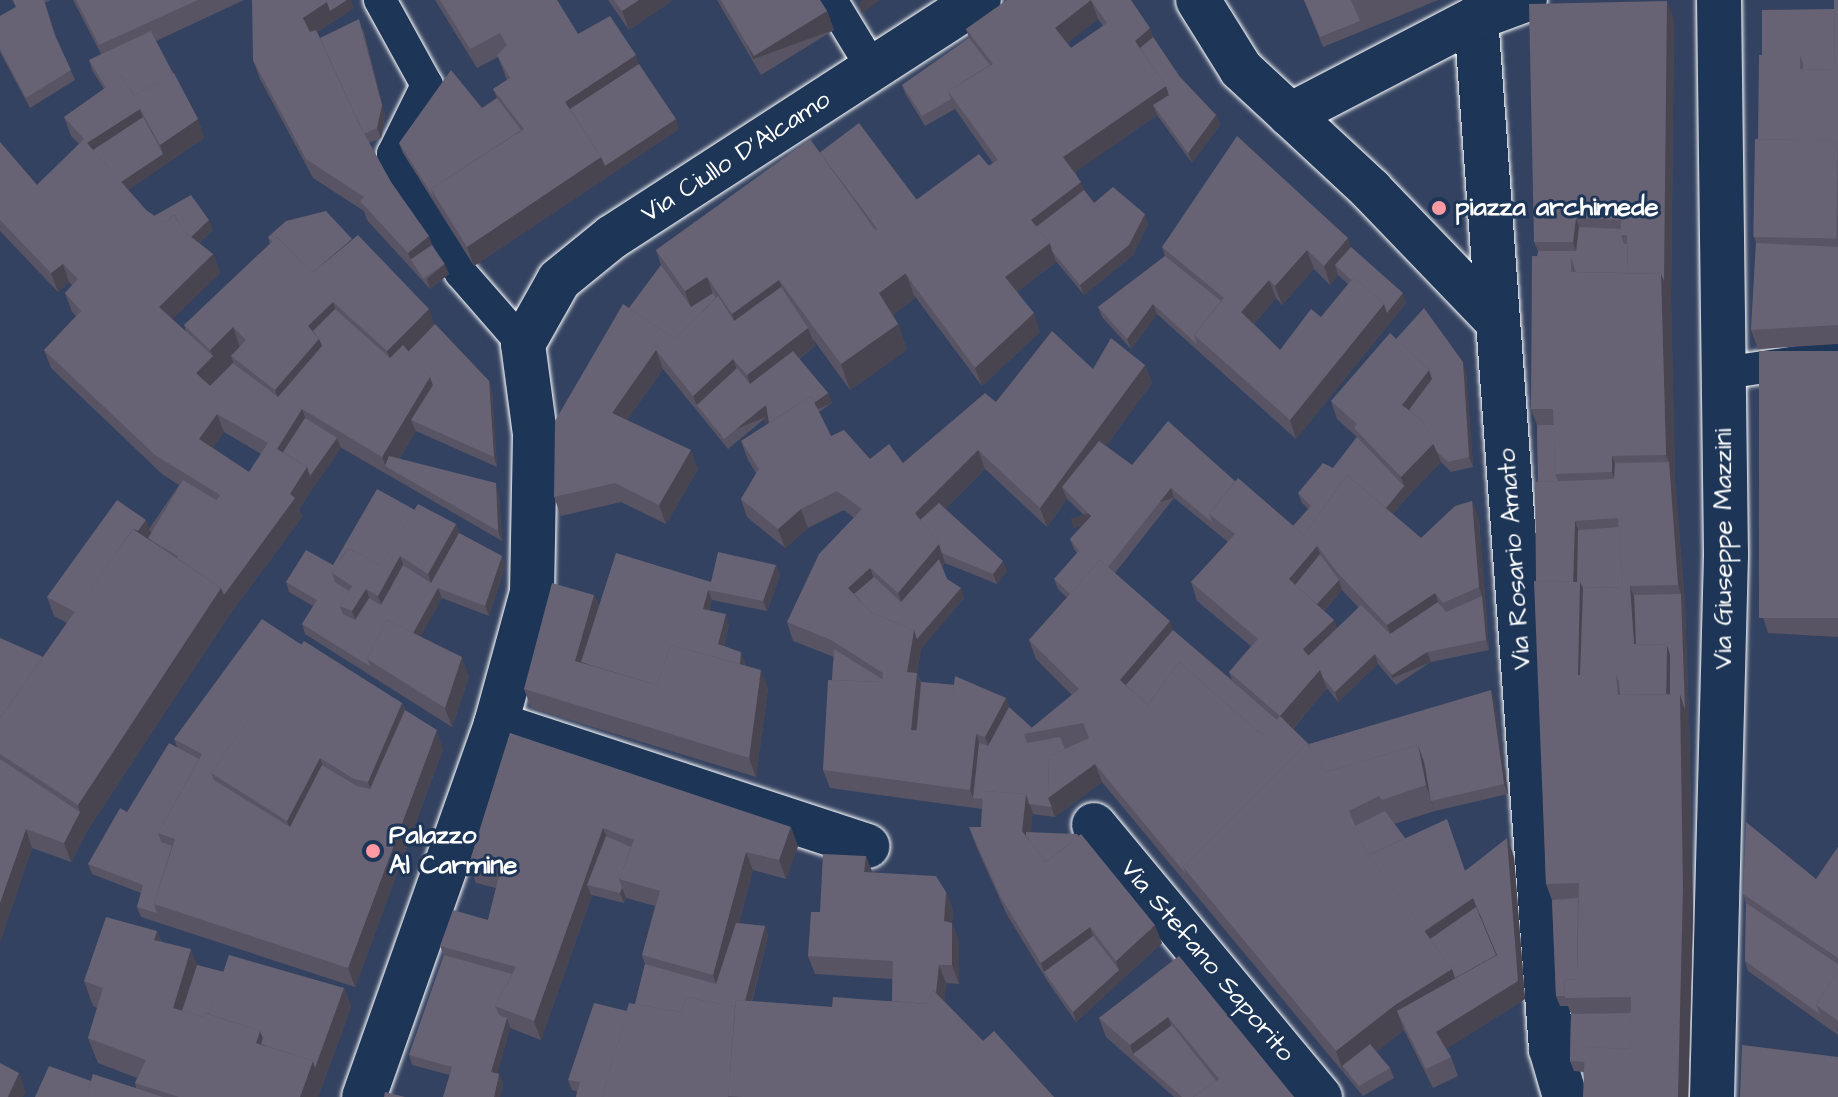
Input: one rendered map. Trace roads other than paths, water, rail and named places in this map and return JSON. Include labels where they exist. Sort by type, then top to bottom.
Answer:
[{"type":"street","name":"Via Ciullo D'Alcamo","points":[[523,344],[559,280],[612,237],[979,0]]},
{"type":"street","points":[[1198,0],[1241,69],[1371,190],[1497,321]]},
{"type":"street","points":[[1290,115],[1476,18],[1525,0]]},
{"type":"street","name":"Via Giuseppe Mazzini","points":[[1712,1097],[1723,759],[1724,373],[1719,0]]},
{"type":"street","name":"Via Rosario Amato","points":[[1476,18],[1551,1049],[1565,1097]]},
{"type":"street","points":[[364,1097],[496,724],[532,592],[535,434],[523,344]]},
{"type":"street","points":[[496,724],[867,846]]},
{"type":"street","name":"Via Stefano Saporito","points":[[1094,825],[1320,1097]]},
{"type":"lane","points":[[380,0],[427,85],[393,154],[461,273],[523,344]]},
{"type":"lane","points":[[831,0],[873,69]]},
{"type":"lane","points":[[1724,373],[1838,356]]},
{"type":"place","name":"piazza archimede","points":[[1439,208]]},
{"type":"place","name":"Palazzo Al Carmine","points":[[373,851]]}]
